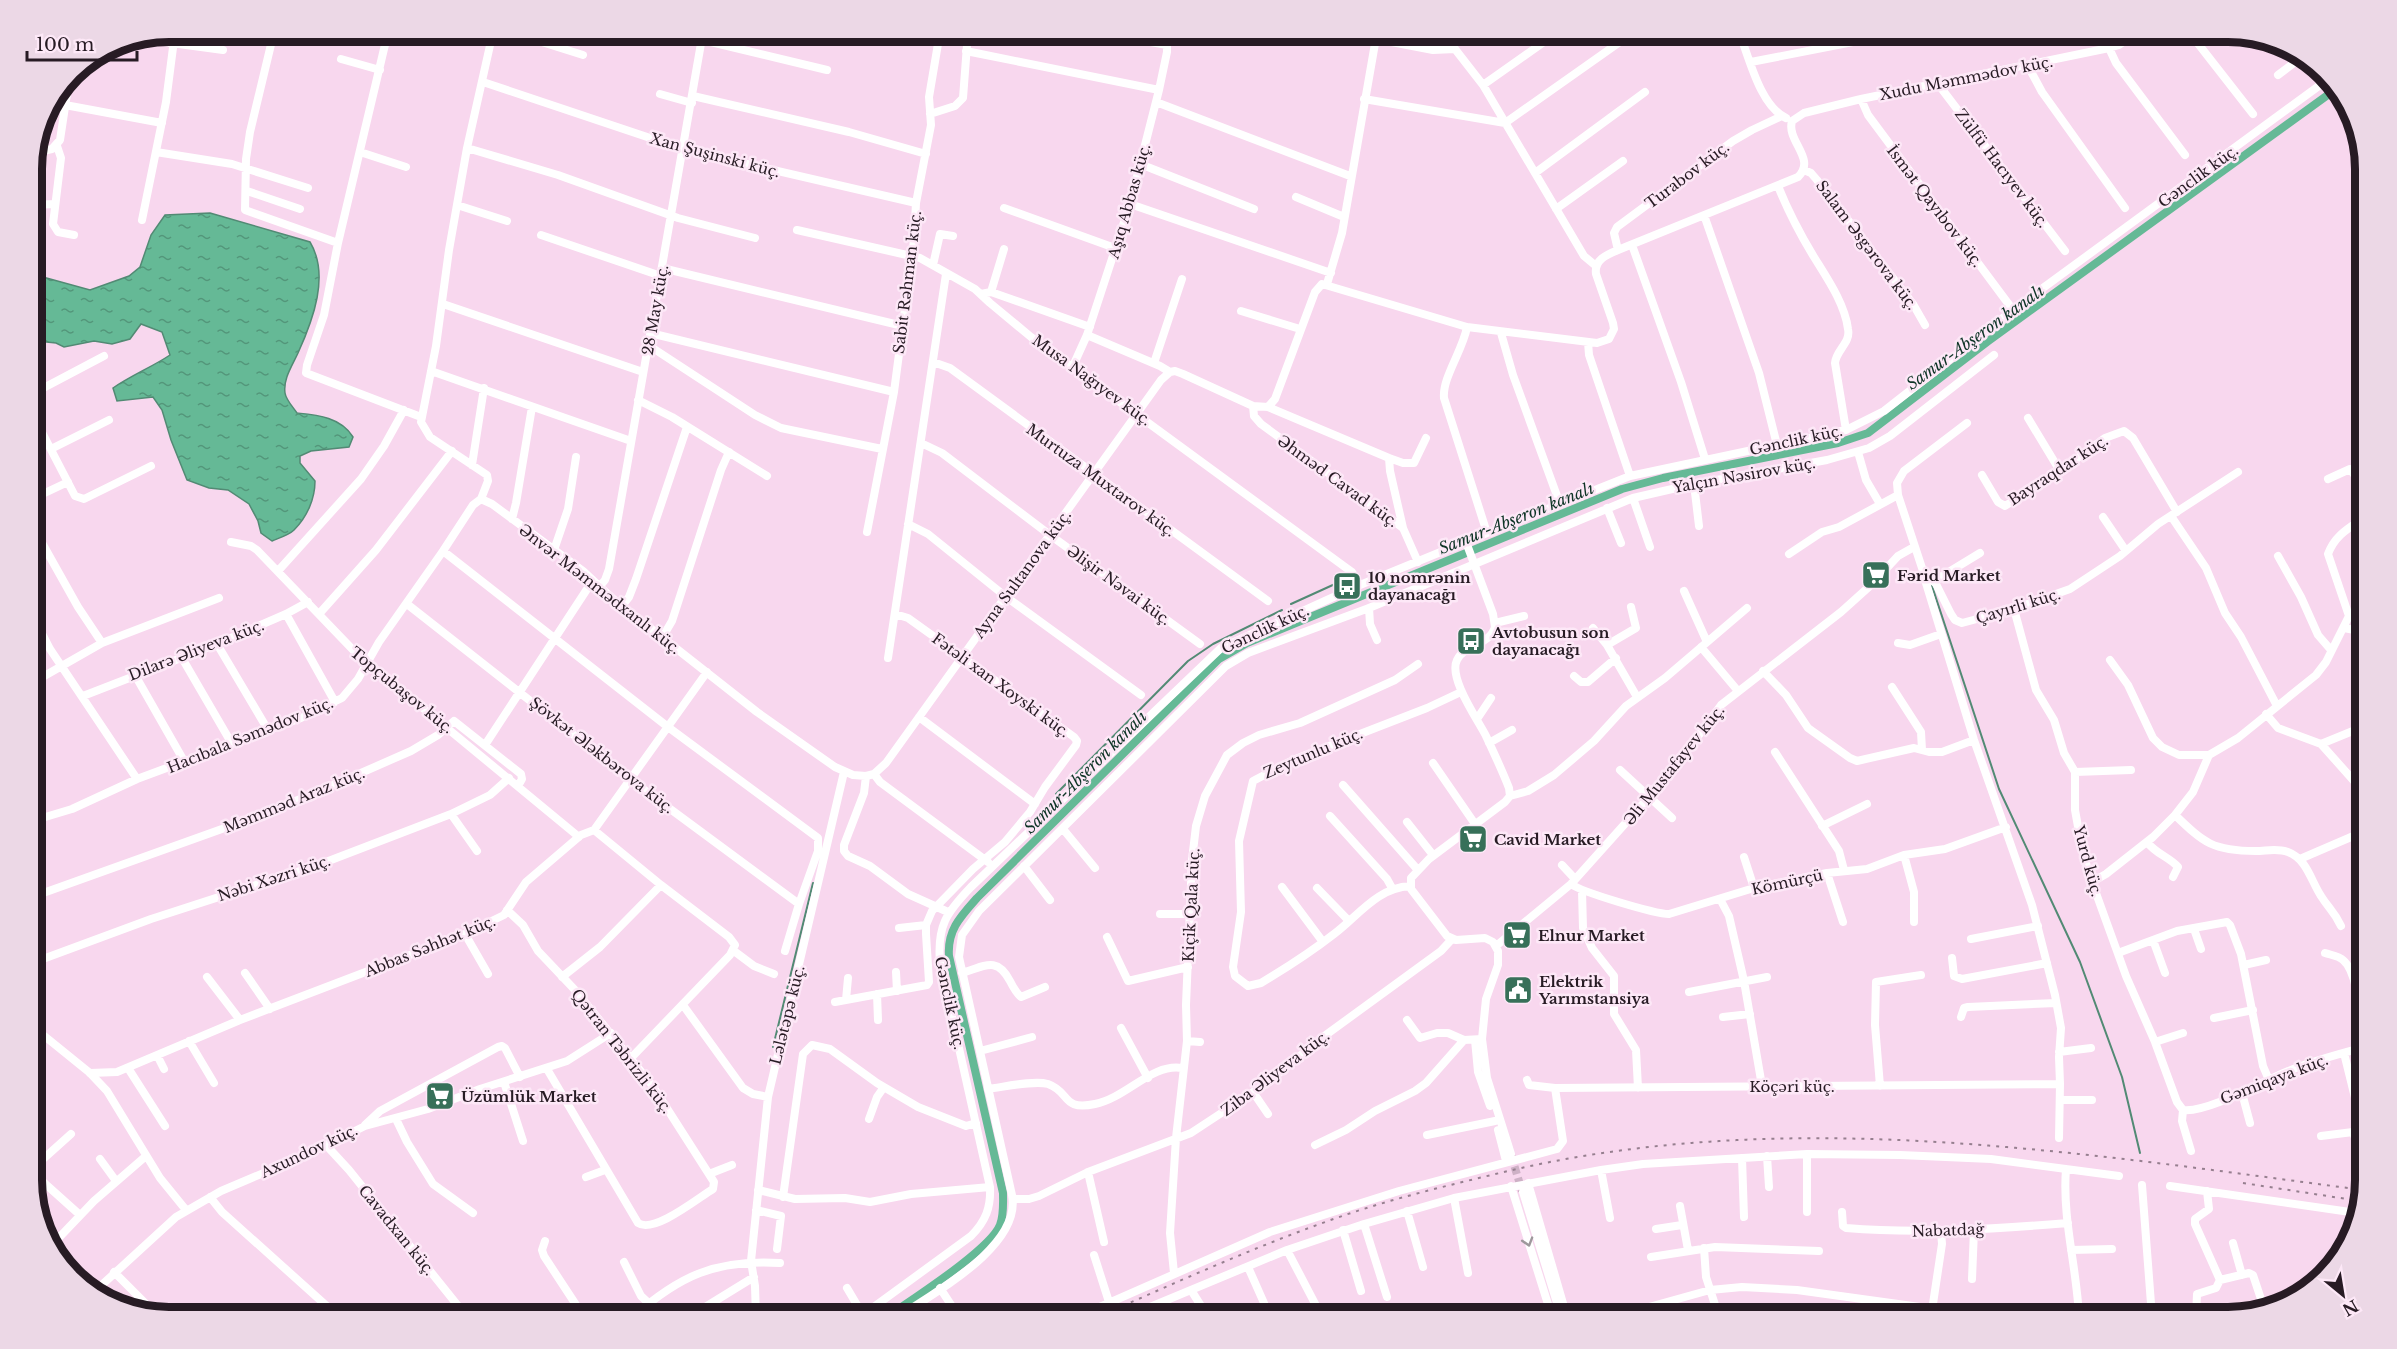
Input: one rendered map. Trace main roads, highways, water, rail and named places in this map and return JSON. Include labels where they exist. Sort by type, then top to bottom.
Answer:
[{"type":"water","points":[[210,213],[310,242],[316,255],[319,283],[314,312],[287,378],[285,393],[297,413],[320,416],[335,421],[348,430],[353,437],[349,447],[311,451],[300,456],[300,463],[315,481],[312,501],[303,519],[294,530],[272,541],[261,533],[258,521],[249,504],[228,490],[209,488],[187,480],[162,410],[153,397],[117,401],[113,388],[170,355],[162,332],[141,324],[130,339],[112,344],[94,341],[64,347],[56,343],[42,342],[42,277],[90,290],[129,276],[140,267],[151,235],[165,215]]},
{"type":"waterway","name":"Samur-Abşeron kanalı","points":[[901,1307],[949,1274],[981,1248],[1000,1225],[1002,1217],[1003,1193],[949,956],[950,938],[956,924],[977,898],[1219,659],[1247,643],[1622,489],[1663,478],[1838,443],[1868,433],[1987,342],[2330,93]]},
{"type":"waterway","points":[[1291,604],[1346,579]]},
{"type":"waterway","points":[[1932,586],[1999,789],[2080,962],[2122,1077],[2140,1153]]},
{"type":"waterway","points":[[1056,794],[1188,661],[1213,644],[1282,610]]},
{"type":"waterway","points":[[773,1047],[813,883]]},
{"type":"tunnel","points":[[1511,1155],[1522,1191]]},
{"type":"railway","points":[[1121,1307],[1251,1251],[1365,1208],[1508,1171],[1614,1151],[1721,1141],[1828,1138],[1936,1142],[2043,1150],[2354,1189]]},
{"type":"railway","points":[[2243,1183],[2353,1200]]},
{"type":"place","name":"Fərid Market","points":[[1876,575]]},
{"type":"place","name":"10 nomrənin dayanacağı","points":[[1347,586]]},
{"type":"place","name":"Avtobusun son dayanacağı","points":[[1471,641]]},
{"type":"place","name":"Cavid Market","points":[[1473,839]]},
{"type":"place","name":"Elnur Market","points":[[1517,935]]},
{"type":"place","name":"Elektrik Yarımstansiya","points":[[1518,990]]},
{"type":"place","name":"Üzümlük Market","points":[[440,1096]]}]
